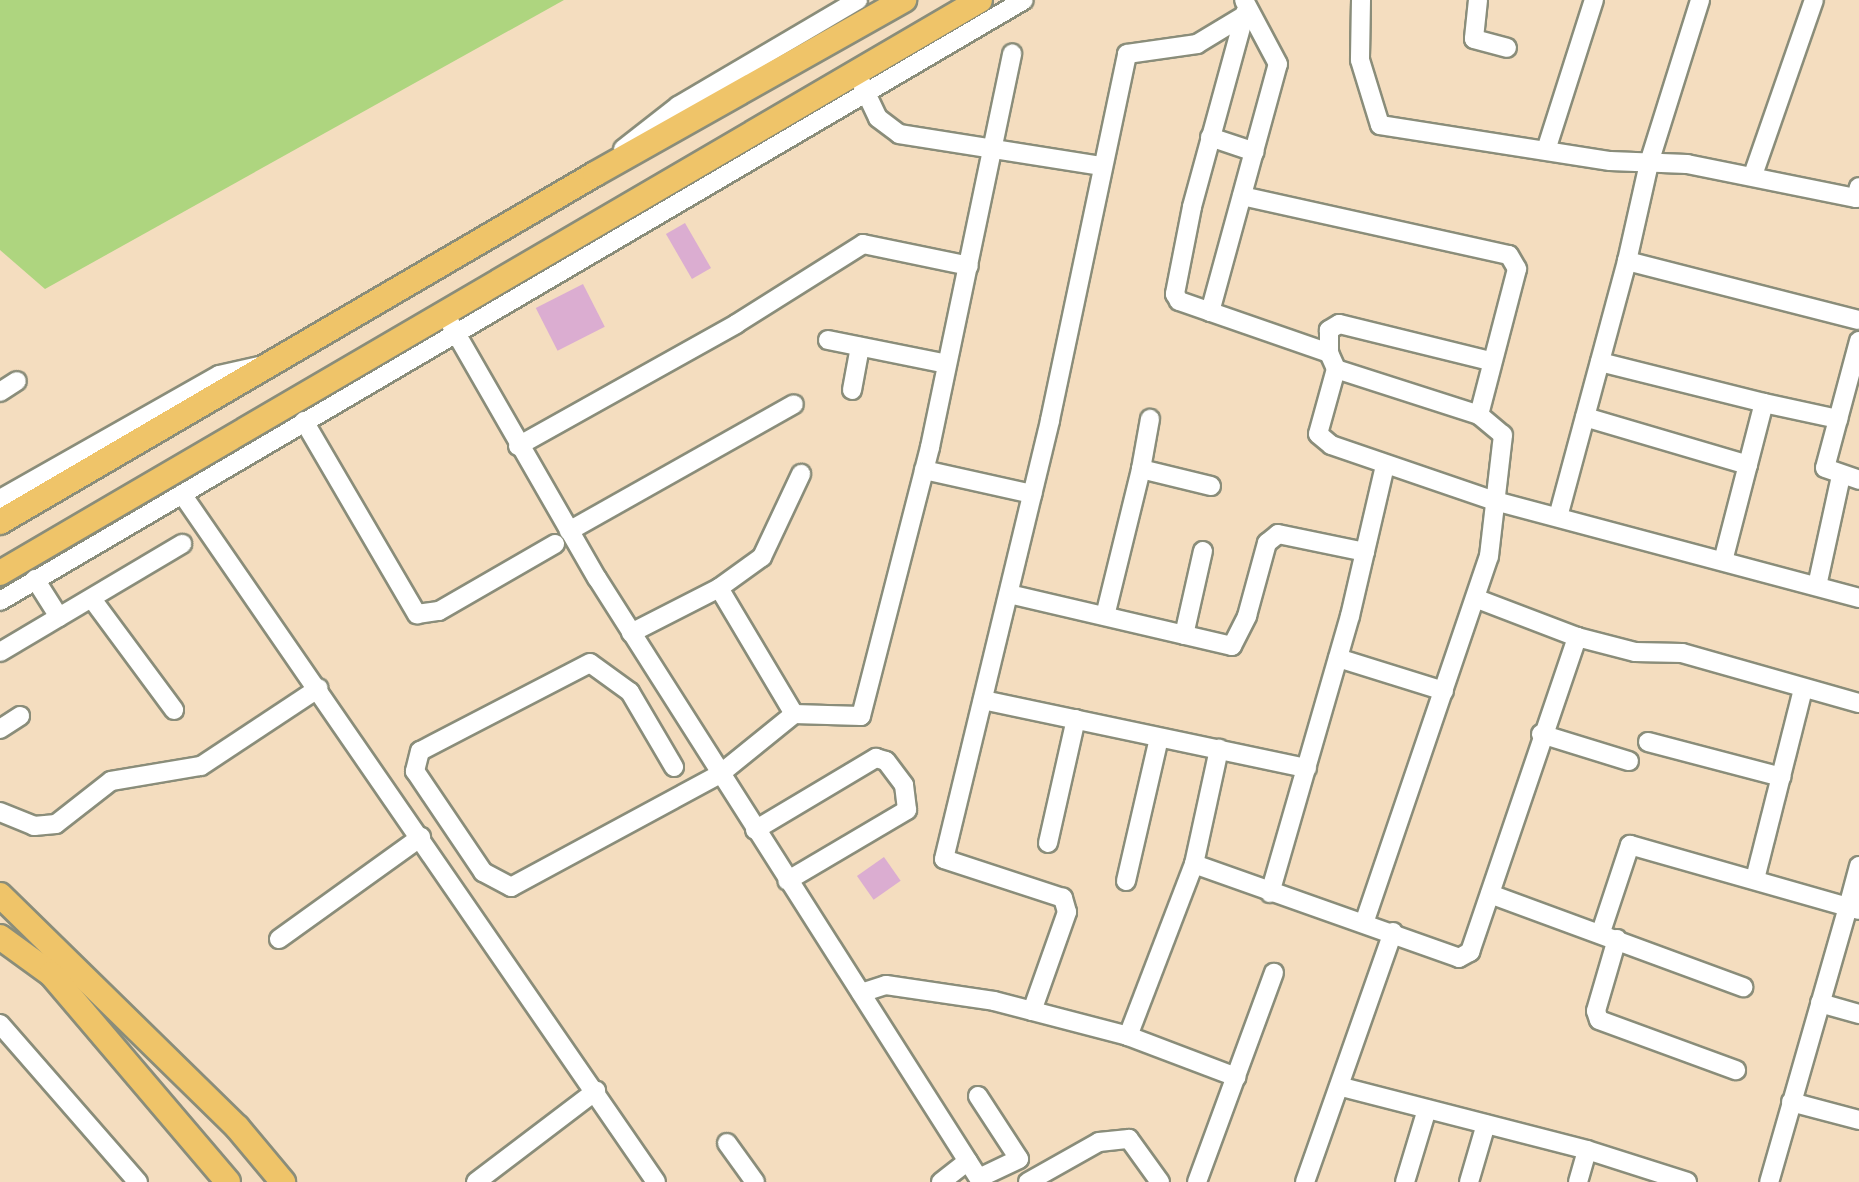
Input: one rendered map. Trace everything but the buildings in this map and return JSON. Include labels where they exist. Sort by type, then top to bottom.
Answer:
[{"type":"main road","points":[[0,522],[595,174],[792,50],[904,0]]},
{"type":"main road","points":[[0,573],[449,323],[861,81],[980,0]]},
{"type":"main road","points":[[0,895],[237,1127],[283,1182]]},
{"type":"main road","points":[[0,937],[51,974],[228,1182]]},
{"type":"street","points":[[792,50],[858,0]]},
{"type":"street","points":[[1024,0],[861,81],[878,118],[899,134],[1100,166]]},
{"type":"street","points":[[1361,0],[1360,60],[1380,125],[1547,147],[1610,161],[1649,163],[1753,175],[1856,198],[1859,187]]},
{"type":"street","points":[[1478,0],[1474,39],[1507,48]]},
{"type":"street","points":[[1547,147],[1594,0]]},
{"type":"street","points":[[1558,517],[1627,261],[1649,163],[1700,0]]},
{"type":"street","points":[[1753,175],[1814,0]]},
{"type":"street","points":[[1244,9],[1210,137],[1175,294],[1179,301],[1479,415],[1503,435],[1489,556],[1364,923]]},
{"type":"street","points":[[1210,312],[1278,64],[1244,9]]},
{"type":"street","points":[[1032,1011],[1067,912],[1063,898],[936,856],[983,700],[1009,594],[1100,166],[1127,54],[1197,44],[1244,9]]},
{"type":"street","points":[[674,767],[630,692],[590,663],[420,751],[416,771],[483,872],[511,887],[720,774],[794,714],[861,716],[924,470],[994,149],[1012,52]]},
{"type":"street","points":[[1210,137],[1255,152]]},
{"type":"street","points":[[1242,196],[1509,255],[1517,269],[1490,361],[1479,415]]},
{"type":"street","points":[[518,446],[735,324],[863,244],[969,266]]},
{"type":"street","points":[[1627,261],[1859,320]]},
{"type":"street","points":[[0,601],[304,421],[449,323],[518,446],[631,633],[754,830],[980,1180],[1019,1159]]},
{"type":"street","points":[[1490,361],[1340,324],[1329,330],[1332,361],[1318,434],[1331,445],[1495,501],[1859,598]]},
{"type":"street","points":[[828,340],[947,364]]},
{"type":"street","points":[[1859,341],[1826,468],[1841,476],[1859,480]]},
{"type":"street","points":[[852,390],[860,347]]},
{"type":"street","points":[[1600,362],[1838,419]]},
{"type":"street","points":[[0,499],[219,375],[267,365]]},
{"type":"street","points":[[0,392],[17,381]]},
{"type":"street","points":[[1723,561],[1764,403]]},
{"type":"street","points":[[569,531],[794,404]]},
{"type":"street","points":[[1585,417],[1748,465]]},
{"type":"street","points":[[1105,616],[1141,469],[1149,419]]},
{"type":"street","points":[[304,421],[417,614],[439,611],[555,544]]},
{"type":"street","points":[[1270,893],[1338,658],[1385,465]]},
{"type":"street","points":[[1141,469],[1211,486]]},
{"type":"street","points":[[924,470],[1032,494]]},
{"type":"street","points":[[631,633],[719,588],[762,556],[801,474]]},
{"type":"street","points":[[1817,586],[1841,476]]},
{"type":"street","points":[[182,494],[319,688],[656,1182]]},
{"type":"street","points":[[1009,594],[1232,646],[1247,616],[1268,543],[1278,534],[1365,552]]},
{"type":"street","points":[[0,652],[182,544]]},
{"type":"street","points":[[1184,635],[1203,551]]},
{"type":"street","points":[[35,579],[59,617]]},
{"type":"street","points":[[719,588],[794,714]]},
{"type":"street","points":[[1475,598],[1577,637],[1635,652],[1682,653],[1859,703]]},
{"type":"street","points":[[92,599],[174,710]]},
{"type":"street","points":[[1194,864],[1270,893],[1393,932],[1459,958],[1470,952],[1541,734],[1577,637]]},
{"type":"street","points":[[1338,658],[1444,691]]},
{"type":"street","points":[[0,812],[34,826],[56,824],[111,781],[201,766],[319,688]]},
{"type":"street","points":[[1755,879],[1803,688]]},
{"type":"street","points":[[983,700],[1306,768]]},
{"type":"street","points":[[0,729],[20,716]]},
{"type":"street","points":[[1048,843],[1076,719]]},
{"type":"street","points":[[1541,734],[1629,761]]},
{"type":"street","points":[[1126,881],[1159,738]]},
{"type":"street","points":[[1648,742],[1781,777]]},
{"type":"street","points":[[1128,1036],[1194,864],[1219,749]]},
{"type":"street","points":[[754,830],[876,758],[886,761],[904,785],[908,810],[787,880]]},
{"type":"street","points":[[279,939],[421,837]]},
{"type":"street","points":[[1736,1070],[1599,1020],[1596,1011],[1609,936],[1630,845],[1755,879],[1853,909]]},
{"type":"street","points":[[1769,1182],[1820,1003],[1853,909],[1859,866]]},
{"type":"street","points":[[1490,894],[1743,987]]},
{"type":"street","points":[[1305,1182],[1342,1087],[1393,932]]},
{"type":"street","points":[[1197,1182],[1274,973]]},
{"type":"street","points":[[861,993],[886,985],[940,990],[1128,1036],[1236,1077]]},
{"type":"street","points":[[1820,1003],[1859,1014]]},
{"type":"street","points":[[0,1024],[138,1182]]},
{"type":"street","points":[[1342,1087],[1587,1150],[1687,1182]]},
{"type":"street","points":[[476,1182],[596,1091]]},
{"type":"street","points":[[978,1096],[1019,1159],[1040,1167],[1115,1130]]},
{"type":"street","points":[[1791,1102],[1859,1120]]},
{"type":"street","points":[[1405,1182],[1427,1109]]},
{"type":"street","points":[[1469,1182],[1486,1124]]},
{"type":"street","points":[[1028,1182],[1099,1142],[1129,1138],[1160,1182]]},
{"type":"street","points":[[727,1143],[755,1182]]},
{"type":"street","points":[[1578,1182],[1587,1150]]},
{"type":"street","points":[[940,1182],[968,1161]]},
{"type":"green space","points":[[0,0],[564,0],[45,289],[0,250]]}]
